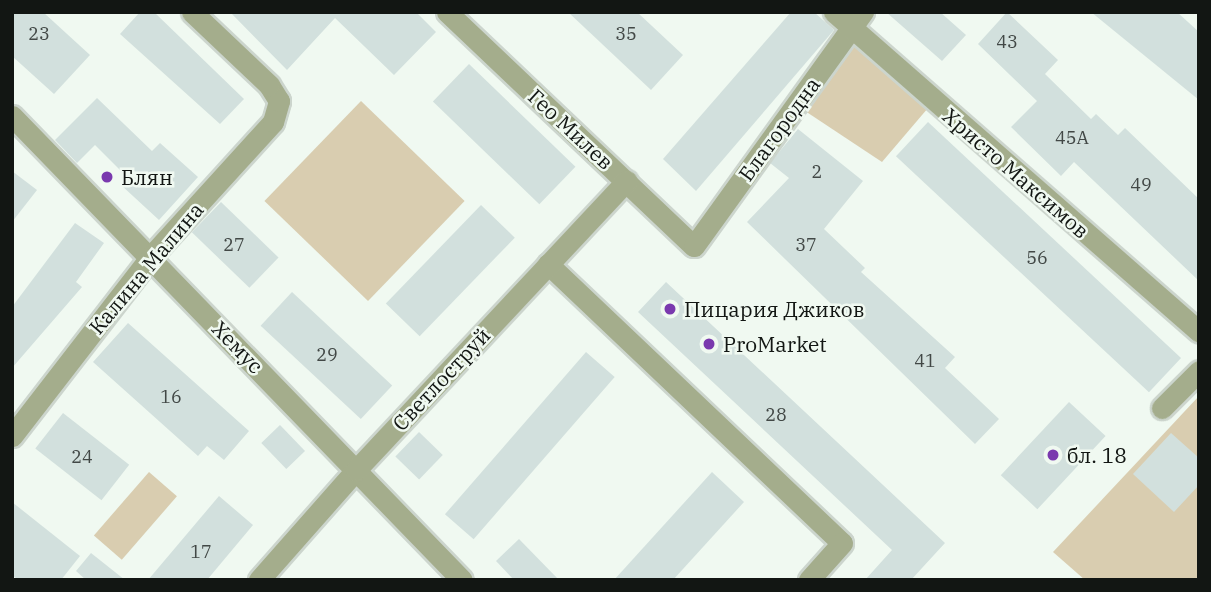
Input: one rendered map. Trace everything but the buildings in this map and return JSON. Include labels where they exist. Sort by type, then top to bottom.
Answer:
[{"type":"street","name":"Калина Малина","points":[[12,436],[151,256],[273,122],[279,101],[269,85],[192,12]]},
{"type":"street","name":"Гео Милев","points":[[447,12],[694,246]]},
{"type":"street","name":"Христо Максимов","points":[[834,12],[857,20],[1199,331]]},
{"type":"street","name":"Благородна","points":[[694,246],[857,20]]},
{"type":"street","name":"Хемус","points":[[12,116],[151,256],[462,580]]},
{"type":"street","name":"Светлоструй","points":[[259,580],[356,470],[626,181]]},
{"type":"street","points":[[548,264],[842,543],[821,576]]},
{"type":"street","points":[[1162,408],[1199,371]]},
{"type":"shaded area","points":[[851,28],[934,101],[882,162],[796,105]]},
{"type":"shaded area","points":[[361,101],[465,201],[368,301],[264,201]]},
{"type":"shaded area","points":[[1199,396],[1199,580],[1085,580],[1053,552]]},
{"type":"shaded area","points":[[149,472],[177,496],[122,560],[94,535]]},
{"type":"place","name":"Блян","points":[[107,177]]},
{"type":"place","name":"Пицария Джиков","points":[[670,309]]},
{"type":"place","name":"ProMarket","points":[[709,344]]},
{"type":"place","name":"бл. 18","points":[[1053,455]]}]
